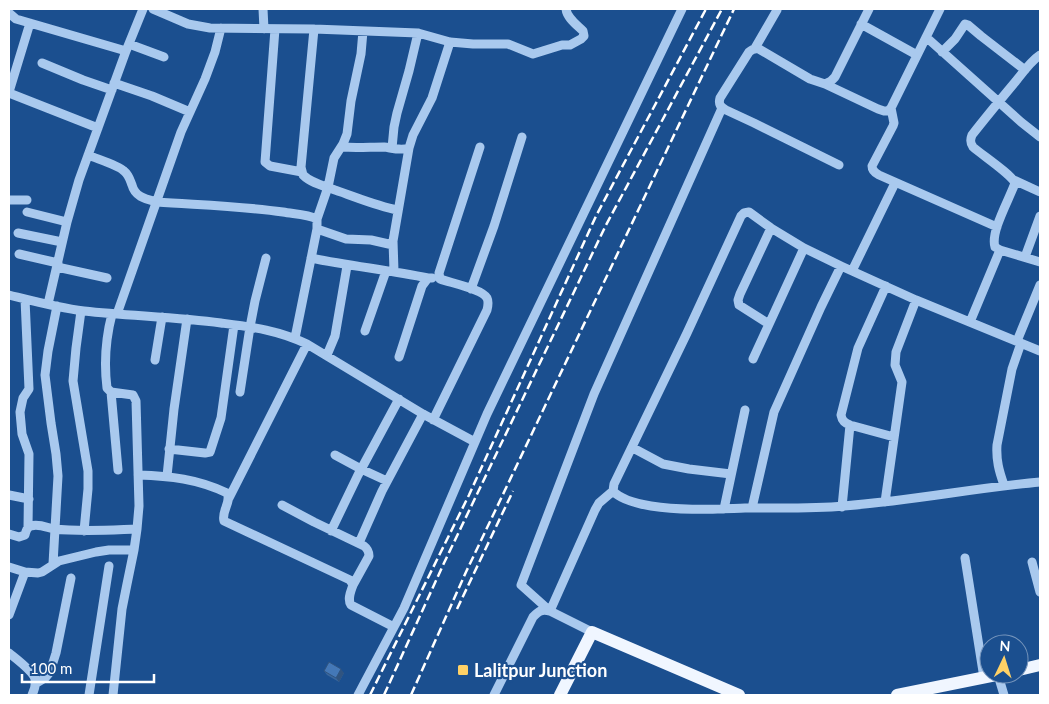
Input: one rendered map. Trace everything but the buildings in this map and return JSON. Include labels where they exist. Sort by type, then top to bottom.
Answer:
[{"type":"main road","points":[[560,695],[592,632],[739,695]]},
{"type":"main road","points":[[897,695],[927,693],[979,679]]},
{"type":"street","points":[[53,564],[58,476],[45,375],[57,265],[79,180],[127,48],[144,9]]},
{"type":"street","points":[[153,9],[188,24],[210,28],[418,33],[450,42],[508,44],[533,54],[562,45],[570,45],[584,36],[583,31],[569,18],[566,9]]},
{"type":"street","points":[[264,9],[264,29]]},
{"type":"street","points":[[358,695],[404,608],[475,442],[682,9]]},
{"type":"street","points":[[825,84],[835,77],[869,9]]},
{"type":"street","points":[[755,48],[810,79],[878,109],[888,111],[940,9]]},
{"type":"street","points":[[550,611],[521,584],[594,394],[722,108],[720,98],[749,52],[755,48],[777,10]]},
{"type":"street","points":[[9,16],[164,57]]},
{"type":"street","points":[[30,23],[9,93],[98,128]]},
{"type":"street","points":[[861,24],[917,55]]},
{"type":"street","points":[[942,52],[963,26],[968,24],[1025,70]]},
{"type":"street","points":[[113,695],[122,609],[134,550],[139,506],[136,401],[133,395],[112,392],[107,388],[105,374],[108,326],[157,202],[181,132],[215,52],[220,28]]},
{"type":"street","points":[[275,29],[265,162],[270,166],[302,172]]},
{"type":"street","points":[[314,30],[302,172],[306,178],[328,187],[365,201],[398,210]]},
{"type":"street","points":[[295,338],[317,224],[334,158],[342,147],[347,134],[361,54],[363,31]]},
{"type":"street","points":[[392,148],[395,122],[418,33]]},
{"type":"street","points":[[926,37],[1040,137]]},
{"type":"street","points":[[365,331],[390,271],[398,210],[413,134],[432,98],[450,42]]},
{"type":"street","points":[[1040,53],[972,135],[970,144],[1014,180],[1040,192]]},
{"type":"street","points":[[42,63],[83,80],[152,96],[190,112]]},
{"type":"street","points":[[722,108],[839,165]]},
{"type":"street","points":[[891,108],[894,123],[872,166],[879,176],[997,227]]},
{"type":"street","points":[[471,289],[494,226],[522,137]]},
{"type":"street","points":[[342,147],[377,147],[403,150],[409,148]]},
{"type":"street","points":[[440,279],[446,250],[480,147]]},
{"type":"street","points":[[88,155],[122,169],[128,175],[136,194],[145,199],[157,202],[272,210],[297,214],[313,217],[317,224],[346,239],[371,240],[393,245]]},
{"type":"street","points":[[1014,180],[1014,186],[997,227],[994,240],[996,247],[1000,250],[1040,262]]},
{"type":"street","points":[[852,271],[895,183]]},
{"type":"street","points":[[9,200],[27,200]]},
{"type":"street","points":[[27,212],[67,222]]},
{"type":"street","points":[[550,611],[595,510],[599,503],[612,491],[744,213],[749,212],[804,248],[841,266],[916,300],[1040,351]]},
{"type":"street","points":[[1025,257],[1040,216]]},
{"type":"street","points":[[769,324],[739,305],[738,300],[771,228]]},
{"type":"street","points":[[18,233],[62,242]]},
{"type":"street","points":[[752,359],[804,248]]},
{"type":"street","points":[[970,322],[1000,250]]},
{"type":"street","points":[[19,254],[107,278]]},
{"type":"street","points":[[240,392],[255,301],[266,258]]},
{"type":"street","points":[[311,258],[347,266],[440,279],[481,292],[487,297],[487,310],[433,420]]},
{"type":"street","points":[[326,355],[335,336],[347,266]]},
{"type":"street","points":[[752,508],[774,412],[841,266]]},
{"type":"street","points":[[398,357],[422,286],[428,278]]},
{"type":"street","points":[[1004,485],[998,468],[997,445],[1019,342],[1040,285]]},
{"type":"street","points":[[886,286],[858,348],[841,419],[850,425],[894,437]]},
{"type":"street","points":[[9,295],[81,311],[187,319],[273,331],[307,344],[433,420],[475,442]]},
{"type":"street","points":[[9,534],[19,537],[25,535],[28,528],[29,454],[22,434],[20,412],[23,398],[28,389],[26,299]]},
{"type":"street","points":[[885,502],[902,382],[895,364],[896,352],[916,300]]},
{"type":"street","points":[[81,311],[73,381],[88,471],[84,531]]},
{"type":"street","points":[[155,360],[162,317]]},
{"type":"street","points":[[167,476],[187,319]]},
{"type":"street","points":[[169,449],[210,452],[221,418],[234,325]]},
{"type":"street","points":[[307,344],[229,498],[223,516],[224,521],[344,577],[350,580],[353,585]]},
{"type":"street","points":[[112,392],[118,470]]},
{"type":"street","points":[[331,531],[398,399]]},
{"type":"street","points":[[724,509],[745,410]]},
{"type":"street","points":[[359,544],[387,481],[423,414]]},
{"type":"street","points":[[842,506],[850,425]]},
{"type":"street","points":[[633,448],[663,464],[731,474]]},
{"type":"street","points":[[335,455],[387,481]]},
{"type":"street","points":[[138,475],[167,476],[195,481],[227,493],[229,498]]},
{"type":"street","points":[[612,491],[616,495],[638,504],[688,509],[724,509],[842,506],[1040,482]]},
{"type":"street","points":[[9,495],[28,499]]},
{"type":"street","points":[[282,505],[368,549],[369,556],[353,585],[349,598],[350,605],[394,626]]},
{"type":"street","points":[[28,528],[34,525],[54,529],[84,531],[137,529]]},
{"type":"street","points":[[9,567],[38,574],[58,561],[109,550],[134,550]]},
{"type":"street","points":[[965,558],[979,646]]},
{"type":"street","points":[[1032,562],[1040,592]]},
{"type":"street","points":[[89,695],[109,566]]},
{"type":"street","points":[[9,615],[25,572]]},
{"type":"street","points":[[35,684],[45,678],[50,672],[56,653],[71,578]]},
{"type":"street","points":[[494,695],[533,617],[539,611],[544,609],[550,611],[592,632]]},
{"type":"street","points":[[9,652],[35,679],[32,695]]},
{"type":"railway","points":[[370,695],[469,495],[596,216],[706,9]]},
{"type":"railway","points":[[384,695],[444,563],[606,225],[722,9]]},
{"type":"railway","points":[[411,695],[466,572],[734,9]]},
{"type":"railway","points":[[457,609],[513,491]]},
{"type":"place","name":"Lalitpur Junction","points":[[463,670]]}]
